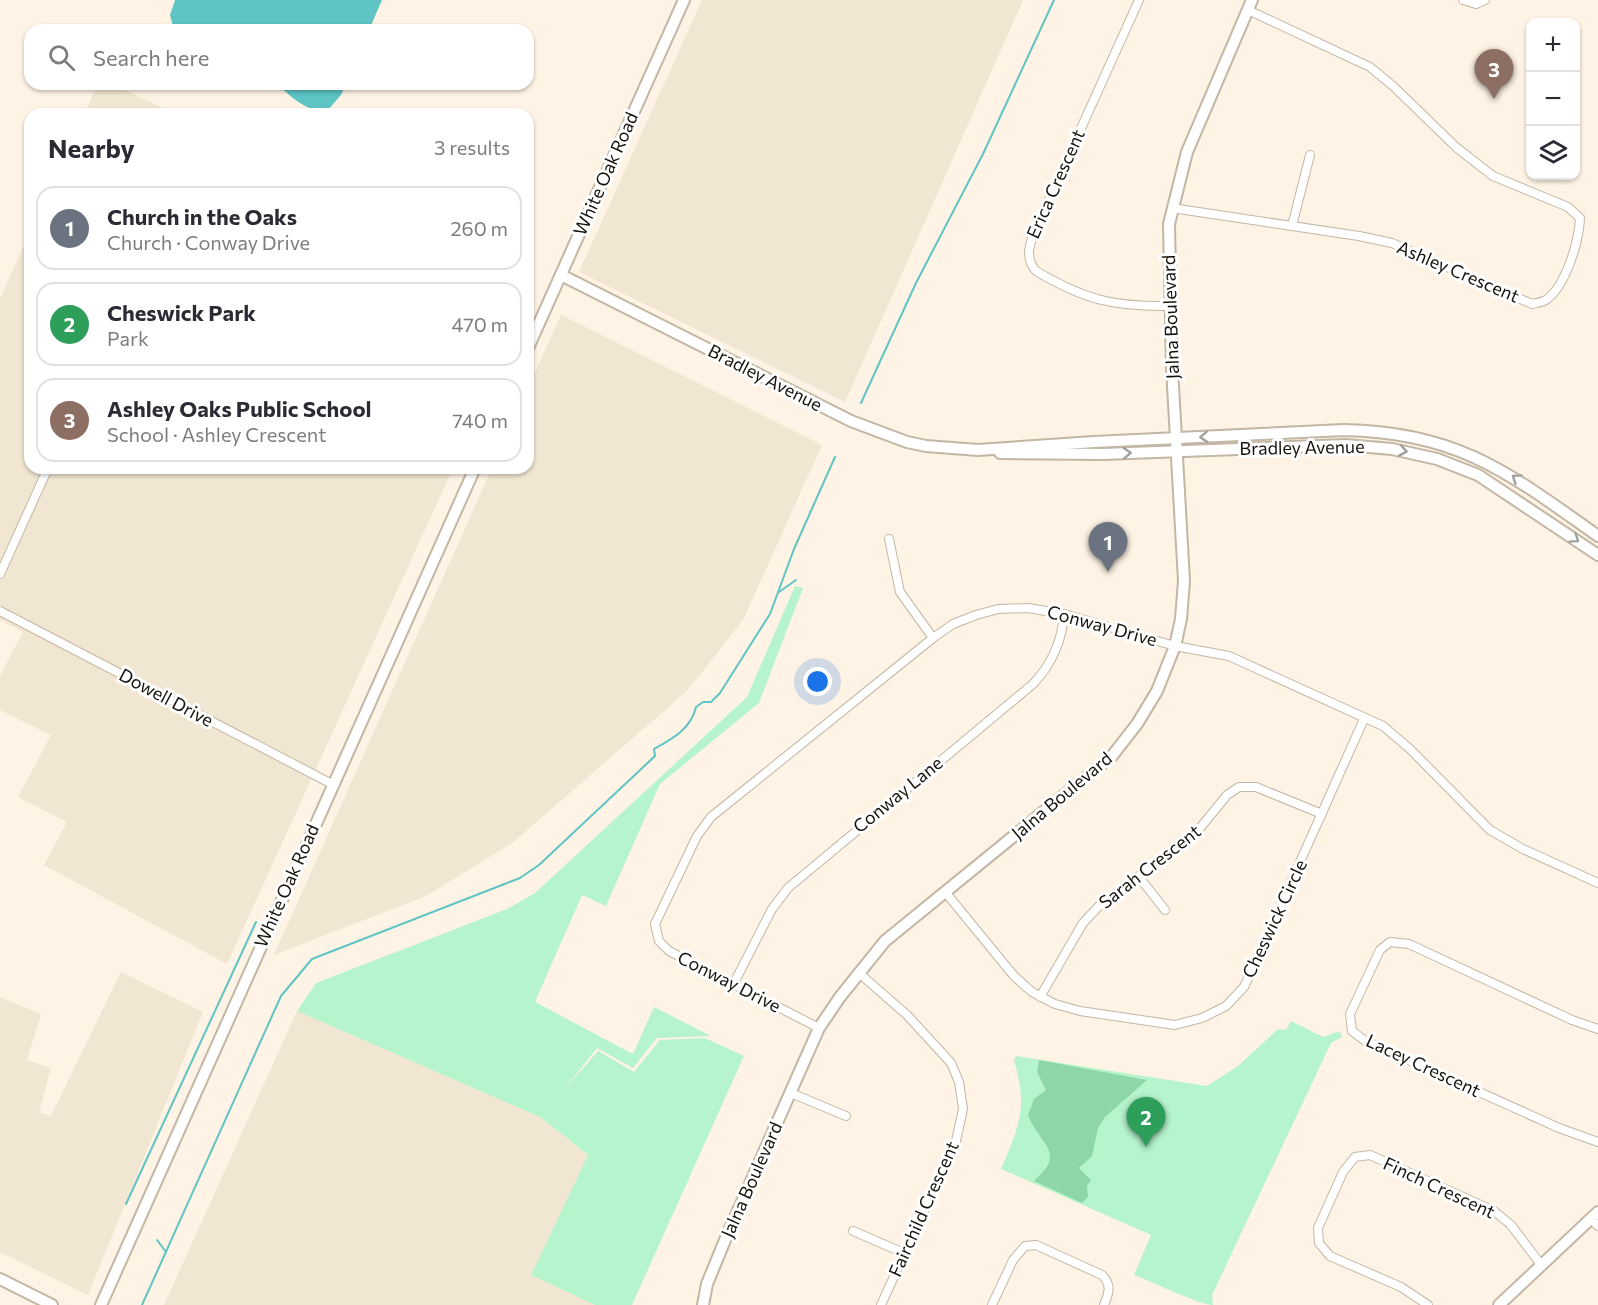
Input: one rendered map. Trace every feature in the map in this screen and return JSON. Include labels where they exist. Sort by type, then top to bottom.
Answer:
[{"type":"street","name":"White Oak Road","points":[[534,335],[684,0]]},
{"type":"street","name":"Erica Crescent","points":[[1138,0],[1036,228],[1029,245],[1028,255],[1029,264],[1036,271],[1100,301],[1132,307],[1170,306]]},
{"type":"street","points":[[1463,0],[1476,4],[1485,0]]},
{"type":"street","name":"Jalna Boulevard","points":[[703,1305],[707,1284],[819,1028],[859,973],[885,941],[1112,756],[1137,724],[1157,691],[1175,646],[1184,581],[1170,306],[1169,224],[1187,152],[1250,5]]},
{"type":"street","name":"Ashley Crescent","points":[[1172,208],[1392,243],[1532,304],[1546,300],[1560,283],[1579,235],[1580,218],[1568,207],[1493,176],[1457,148],[1370,67],[1250,5]]},
{"type":"street","points":[[1293,226],[1310,155]]},
{"type":"street","name":"Bradley Avenue","points":[[561,275],[868,429],[926,446],[1017,455],[1346,445],[1414,453],[1478,475],[1598,555]]},
{"type":"street","name":"Bradley Avenue","points":[[978,450],[1344,430],[1382,431],[1410,435],[1453,447],[1505,471],[1598,536]]},
{"type":"street","points":[[0,574],[45,474]]},
{"type":"street","name":"White Oak Road","points":[[101,1305],[472,474]]},
{"type":"street","points":[[889,539],[900,591],[933,638]]},
{"type":"street","name":"Conway Drive","points":[[819,1028],[669,951],[659,941],[655,924],[697,836],[711,817],[933,638],[953,624],[998,609],[1028,608],[1065,614],[1175,646],[1229,656],[1383,726],[1410,749],[1490,830],[1523,849],[1598,882]]},
{"type":"street","name":"Dowell Drive","points":[[0,611],[332,784]]},
{"type":"street","name":"Conway Lane","points":[[734,983],[772,909],[788,888],[1033,684],[1048,668],[1057,649],[1065,614]]},
{"type":"street","name":"Cheswick Circle","points":[[946,893],[1014,976],[1040,997],[1080,1011],[1175,1024],[1202,1018],[1226,1006],[1244,987],[1364,719]]},
{"type":"street","name":"Sarah Crescent","points":[[1040,997],[1083,923],[1100,905],[1197,833],[1227,795],[1239,787],[1256,787],[1322,814]]},
{"type":"street","points":[[1139,877],[1165,910]]},
{"type":"street","name":"Lacey Crescent","points":[[1598,1029],[1572,1020],[1409,944],[1390,942],[1380,950],[1350,1014],[1352,1031],[1364,1040],[1559,1128],[1598,1142]]},
{"type":"street","name":"Fairchild Crescent","points":[[859,973],[907,1015],[951,1063],[959,1082],[963,1109],[956,1141],[881,1305]]},
{"type":"street","points":[[790,1093],[846,1116]]},
{"type":"street","name":"Finch Crescent","points":[[1428,1305],[1401,1287],[1330,1256],[1319,1243],[1318,1228],[1343,1172],[1355,1157],[1370,1155],[1494,1211],[1511,1225],[1542,1266]]},
{"type":"street","points":[[1507,1302],[1542,1266],[1596,1219]]},
{"type":"street","points":[[853,1232],[904,1253]]},
{"type":"street","points":[[992,1305],[1013,1260],[1025,1246],[1036,1245],[1102,1275],[1108,1281],[1110,1292],[1104,1305]]},
{"type":"street","points":[[0,1279],[52,1305]]},
{"type":"shaded area","points":[[702,0],[1023,0],[845,402],[579,272]]},
{"type":"shaded area","points":[[95,90],[125,90],[163,108],[87,108]]},
{"type":"shaded area","points":[[24,245],[24,474],[450,474],[227,964],[44,865],[67,822],[18,797],[51,735],[0,710],[0,676],[23,632],[0,620],[0,299]]},
{"type":"shaded area","points":[[561,315],[822,445],[743,620],[687,691],[512,843],[426,896],[274,955],[489,474],[534,474],[534,375]]},
{"type":"shaded area","points":[[121,972],[203,1012],[88,1295],[0,1252],[0,997],[41,1014],[27,1060],[51,1068],[39,1112],[51,1116]]},
{"type":"shaded area","points":[[297,1011],[540,1117],[588,1156],[531,1275],[595,1305],[164,1305]]},
{"type":"green space","points":[[795,586],[803,588],[759,703],[660,784],[606,906],[582,895],[535,1002],[633,1054],[654,1007],[711,1036],[657,1038],[633,1068],[597,1048],[563,1091],[598,1051],[634,1072],[660,1040],[705,1038],[744,1056],[632,1305],[595,1305],[531,1275],[588,1155],[540,1117],[297,1011],[316,983],[507,909],[535,893],[747,697]]},
{"type":"green space","points":[[1291,1021],[1323,1037],[1340,1031],[1342,1037],[1331,1043],[1212,1295],[1213,1305],[1186,1297],[1134,1275],[1151,1235],[1001,1169],[1020,1116],[1021,1091],[1014,1060],[1016,1056],[1207,1086],[1238,1066],[1278,1029],[1286,1030]]},
{"type":"green space","points":[[1039,1060],[1147,1080],[1105,1117],[1098,1128],[1092,1156],[1079,1168],[1091,1180],[1087,1186],[1088,1197],[1082,1203],[1034,1181],[1044,1171],[1050,1156],[1028,1115],[1034,1099],[1046,1090],[1037,1072]]},
{"type":"water","points":[[175,0],[382,0],[372,24],[172,24],[170,15]]},
{"type":"water","points":[[284,90],[343,90],[330,108],[310,108]]},
{"type":"waterway","points":[[861,403],[916,283],[983,154],[1054,0]]},
{"type":"waterway","points":[[142,1305],[281,996],[312,959],[520,878],[539,865],[655,756],[654,749],[685,727],[696,707],[703,702],[711,702],[720,693],[770,614],[794,549],[835,457]]},
{"type":"waterway","points":[[779,592],[796,580]]},
{"type":"waterway","points":[[126,1204],[256,922]]},
{"type":"waterway","points":[[157,1240],[166,1252]]},
{"type":"place","name":"Ashley Oaks Public School","points":[[1494,99]]},
{"type":"place","name":"Church in the Oaks","points":[[1108,572]]},
{"type":"place","name":"Cheswick Park","points":[[1146,1147]]}]
